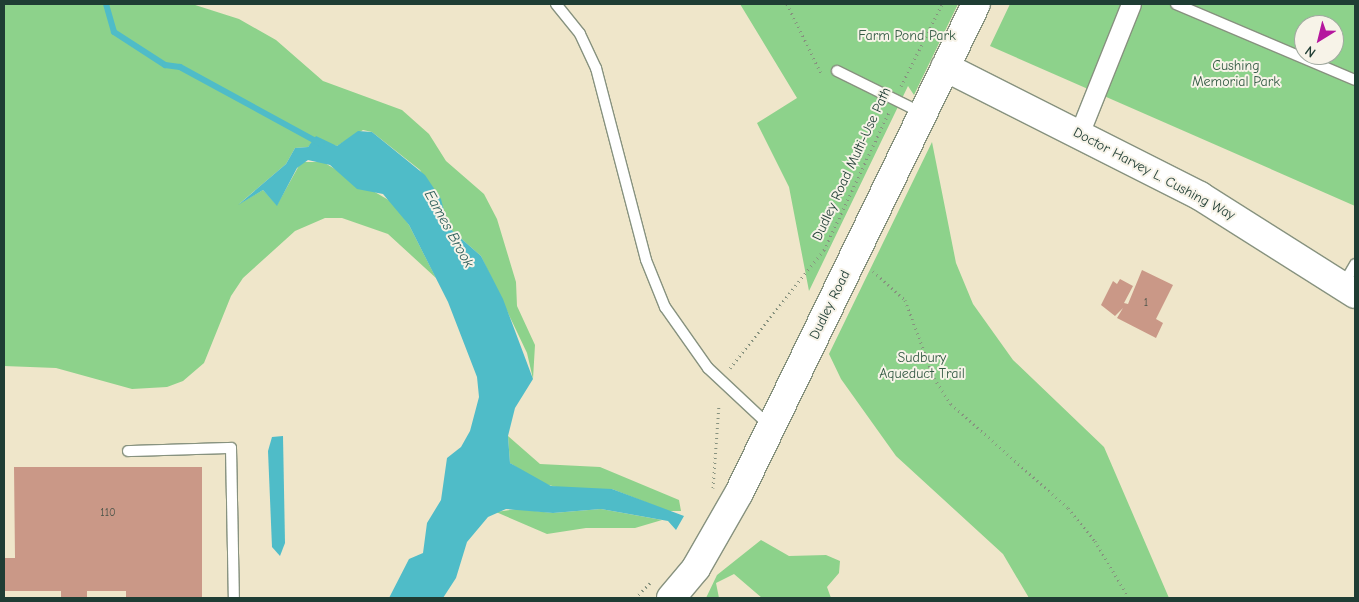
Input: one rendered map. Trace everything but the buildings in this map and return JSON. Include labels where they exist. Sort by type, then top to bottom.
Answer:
[{"type":"street","name":"Dudley Road","points":[[663,588],[710,545],[771,426],[976,4]]},
{"type":"street","points":[[1079,134],[1131,4]]},
{"type":"street","name":"Doctor Harvey L. Cushing Way","points":[[945,67],[1221,208],[1351,281]]},
{"type":"lane","points":[[556,4],[580,34],[596,68],[646,260],[665,307],[712,373],[771,426]]},
{"type":"lane","points":[[1176,4],[1355,80]]},
{"type":"lane","points":[[837,71],[922,113]]},
{"type":"lane","points":[[128,451],[231,448],[234,598]]},
{"type":"path","points":[[787,4],[823,76]]},
{"type":"path","name":"Dudley Road Multi-Use Path","points":[[728,371],[824,250],[942,4]]},
{"type":"path","points":[[866,267],[888,280],[905,300],[934,378],[951,404],[1068,508],[1095,541],[1129,598]]},
{"type":"path","points":[[711,495],[720,405]]},
{"type":"path","points":[[635,598],[663,588]]},
{"type":"green space","points":[[4,4],[192,4],[239,19],[276,40],[323,81],[402,110],[429,134],[446,161],[484,194],[497,219],[516,282],[517,306],[535,345],[533,379],[527,353],[481,256],[448,227],[443,210],[420,170],[372,132],[363,130],[337,146],[314,140],[308,147],[295,148],[286,164],[239,204],[263,190],[277,205],[301,162],[323,162],[392,202],[409,225],[436,278],[388,234],[342,218],[325,218],[295,231],[243,278],[231,296],[204,363],[183,381],[167,387],[132,389],[56,368],[4,366]]},
{"type":"green space","name":"Farm Pond Park","points":[[740,4],[958,4],[914,95],[908,86],[809,291],[789,187],[757,123],[797,98]]},
{"type":"green space","name":"Cushing Memorial Park","points":[[1010,4],[1355,4],[1355,206],[990,46]]},
{"type":"green space","name":"Sudbury Aqueduct Trail","points":[[932,142],[956,263],[973,304],[1013,360],[1104,447],[1169,598],[1029,598],[1003,554],[896,456],[841,379],[829,354]]},
{"type":"green space","points":[[508,436],[540,464],[600,467],[679,500],[681,511],[668,511],[612,489],[564,489],[541,483],[510,463]]},
{"type":"green space","points":[[517,509],[553,513],[601,509],[662,520],[635,528],[586,528],[547,534],[496,512]]},
{"type":"green space","points":[[761,540],[789,556],[826,555],[840,561],[839,573],[827,587],[831,598],[762,598],[734,574],[716,583],[719,598],[706,598],[717,575]]},
{"type":"water","points":[[358,131],[372,132],[425,175],[441,199],[448,227],[481,256],[503,299],[533,379],[515,408],[508,436],[510,463],[551,486],[612,489],[684,516],[676,530],[668,521],[601,509],[553,513],[506,509],[488,517],[467,542],[456,578],[443,598],[389,598],[409,559],[423,553],[427,523],[441,500],[447,458],[461,447],[470,431],[479,397],[477,377],[448,302],[409,225],[383,194],[357,189],[330,165],[308,160],[297,168],[277,206],[263,190],[238,205],[286,164],[295,148],[308,147],[316,136],[337,146]]},
{"type":"water","points":[[283,436],[285,543],[280,556],[272,547],[268,451],[272,437]]},
{"type":"waterway","name":"Eames Brook","points":[[106,4],[114,32],[165,65],[180,67],[321,144]]}]
